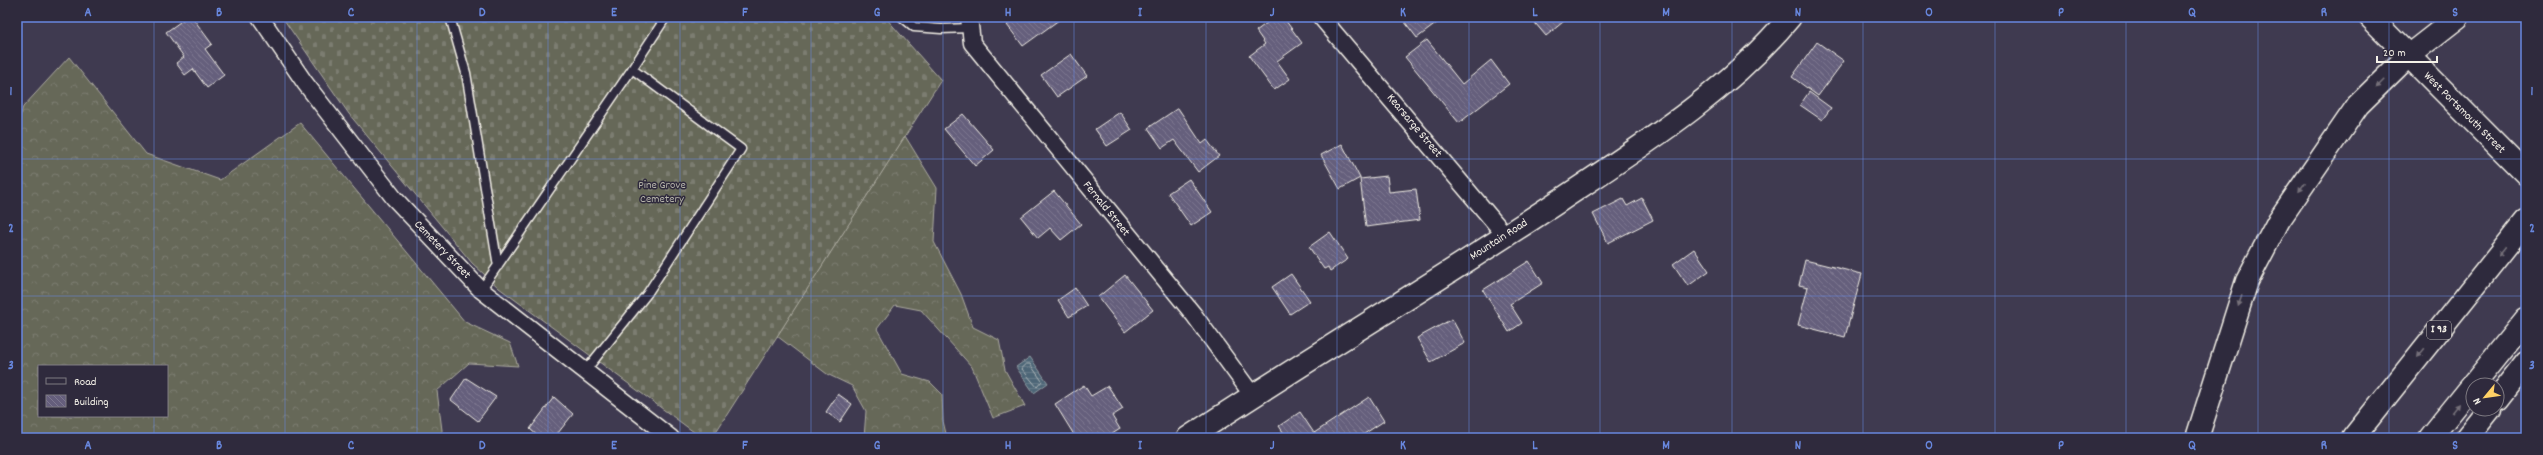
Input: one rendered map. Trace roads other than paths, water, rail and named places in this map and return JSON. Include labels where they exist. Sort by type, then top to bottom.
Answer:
[{"type":"main road","name":"Mountain Road","points":[[1188,438],[1506,236],[1652,138],[1714,92],[1773,38],[1790,17]]},
{"type":"main road","name":"West Portsmouth Street","points":[[2370,17],[2474,124],[2526,174]]},
{"type":"main road","points":[[2197,438],[2247,281],[2279,220],[2358,105],[2408,56],[2458,17]]},
{"type":"main road","name":"I 93","points":[[2353,438],[2526,221]]},
{"type":"main road","points":[[2430,438],[2526,318]]},
{"type":"main road","points":[[2505,389],[2526,362]]},
{"type":"main road","points":[[2467,438],[2484,417]]},
{"type":"street","name":"Cemetery Street","points":[[260,17],[305,83],[394,198],[481,290],[586,370],[671,438]]},
{"type":"street","name":"Kearsarge Street","points":[[1321,17],[1506,236]]},
{"type":"street","name":"Fernald Street","points":[[969,21],[972,43],[1000,80],[1194,315],[1253,396]]},
{"type":"lane","points":[[450,17],[466,73],[498,266]]},
{"type":"lane","points":[[481,290],[666,17]]},
{"type":"lane","points":[[902,17],[914,27],[941,29],[969,21]]},
{"type":"lane","points":[[586,370],[646,294],[741,149],[632,69]]},
{"type":"water","points":[[1030,357],[1048,383],[1034,393],[1016,367]]},
{"type":"park label","name":"Pine Grove Cemetery","points":[[662,192]]}]
